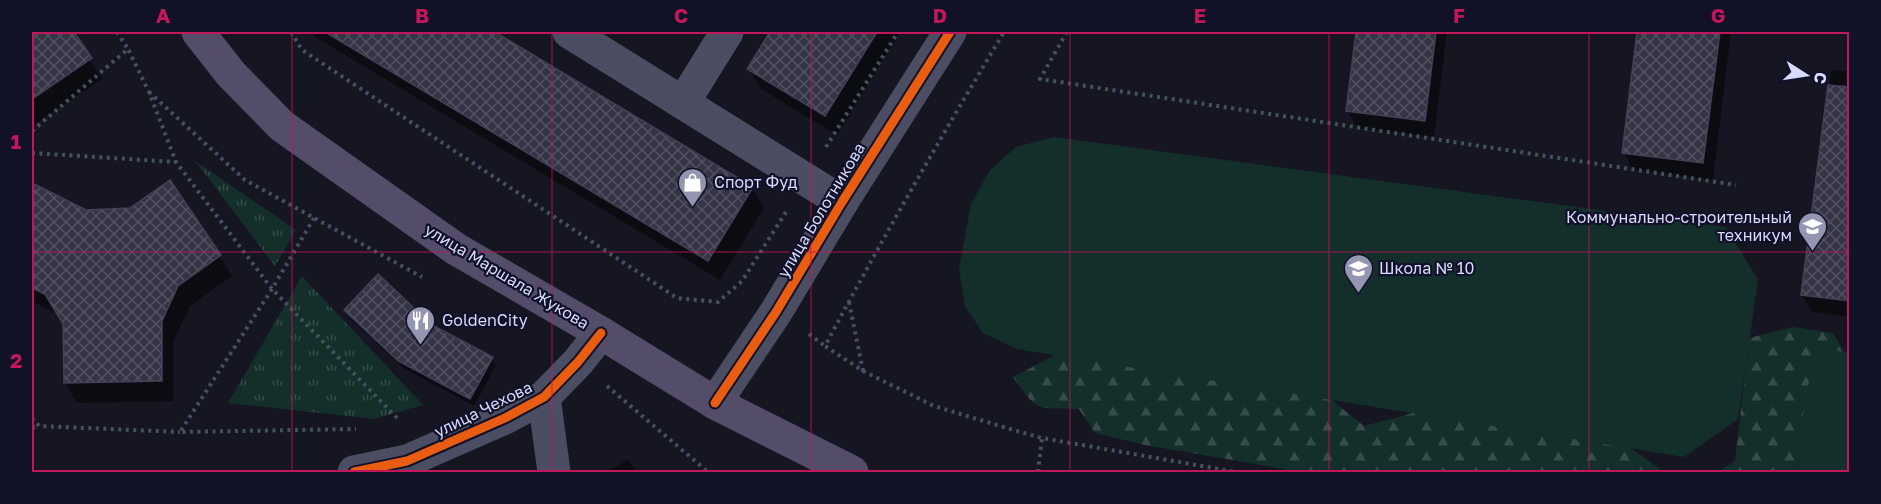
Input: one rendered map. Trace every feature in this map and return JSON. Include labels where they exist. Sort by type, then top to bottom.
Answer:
[{"type":"main road","name":"улица Маршала Жукова","points":[[198,32],[231,74],[282,126],[456,249],[601,333],[715,403],[852,472]]},
{"type":"street","points":[[569,32],[842,202]]},
{"type":"street","points":[[683,103],[727,32]]},
{"type":"street","name":"улица Болотникова","points":[[715,403],[776,312],[842,202],[950,32]]},
{"type":"street","name":"улица Чехова","points":[[354,472],[409,467],[544,397],[578,362],[601,333]]},
{"type":"street","points":[[544,397],[554,472]]},
{"type":"path","points":[[117,32],[149,92],[176,162],[272,289],[407,428],[409,467]]},
{"type":"path","points":[[291,32],[302,50],[677,298],[718,302],[742,281],[898,32]]},
{"type":"path","points":[[1004,32],[946,128],[825,346],[863,371],[934,406],[1042,438],[1236,472]]},
{"type":"path","points":[[1067,32],[1040,79],[1736,184]]},
{"type":"path","points":[[32,131],[128,49]]},
{"type":"path","points":[[149,92],[245,180],[424,277]]},
{"type":"path","points":[[32,153],[176,162]]},
{"type":"path","points":[[180,432],[272,289],[314,218]]},
{"type":"path","points":[[849,302],[863,371]]},
{"type":"path","points":[[578,362],[708,472]]},
{"type":"path","points":[[32,418],[39,426]]},
{"type":"path","points":[[32,428],[39,426],[180,432],[359,429]]},
{"type":"path","points":[[1038,472],[1042,438]]},
{"type":"green space","points":[[1054,137],[1726,227],[1758,280],[1738,419],[1684,457],[1017,349],[983,333],[965,306],[959,269],[971,204],[990,170],[1016,147]]},
{"type":"green space","points":[[195,161],[296,230],[275,266]]},
{"type":"green space","points":[[302,276],[423,405],[374,419],[228,403]]},
{"type":"green space","points":[[1793,327],[1833,333],[1849,360],[1849,472],[1718,472],[1735,461],[1749,338]]},
{"type":"green space","points":[[1084,340],[1303,377],[1364,426],[1447,404],[1600,426],[1664,472],[1287,472],[1285,469],[1145,445],[1095,433],[1079,409],[1046,408],[1034,403],[1013,377]]},
{"type":"green space","points":[[1815,347],[1849,353],[1849,472],[1793,472]]},
{"type":"building","points":[[32,32],[74,32],[92,58],[32,99]]},
{"type":"building","points":[[325,32],[495,32],[753,187],[708,261]]},
{"type":"building","points":[[770,32],[877,32],[825,116],[747,69]]},
{"type":"building","points":[[1356,32],[1436,32],[1425,121],[1346,111]]},
{"type":"building","points":[[1637,32],[1720,32],[1703,163],[1622,153]]},
{"type":"building","points":[[1828,85],[1850,87],[1850,301],[1801,295]]},
{"type":"building","points":[[170,180],[221,255],[178,286],[162,321],[162,381],[64,383],[63,324],[45,294],[32,288],[32,183],[86,210],[130,208]]},
{"type":"building","points":[[378,274],[432,325],[493,357],[470,399],[398,361],[344,310]]},
{"type":"cycle path","points":[[715,403],[776,312],[842,202],[950,32]]},
{"type":"cycle path","points":[[354,472],[407,461],[505,418],[544,397],[578,362],[601,333]]},
{"type":"place","name":"Спорт Фуд","points":[[693,208]]},
{"type":"place","name":"Коммунально-строительный техникум","points":[[1813,252]]},
{"type":"place","name":"Школа № 10","points":[[1358,294]]},
{"type":"place","name":"GoldenCity","points":[[421,346]]}]
